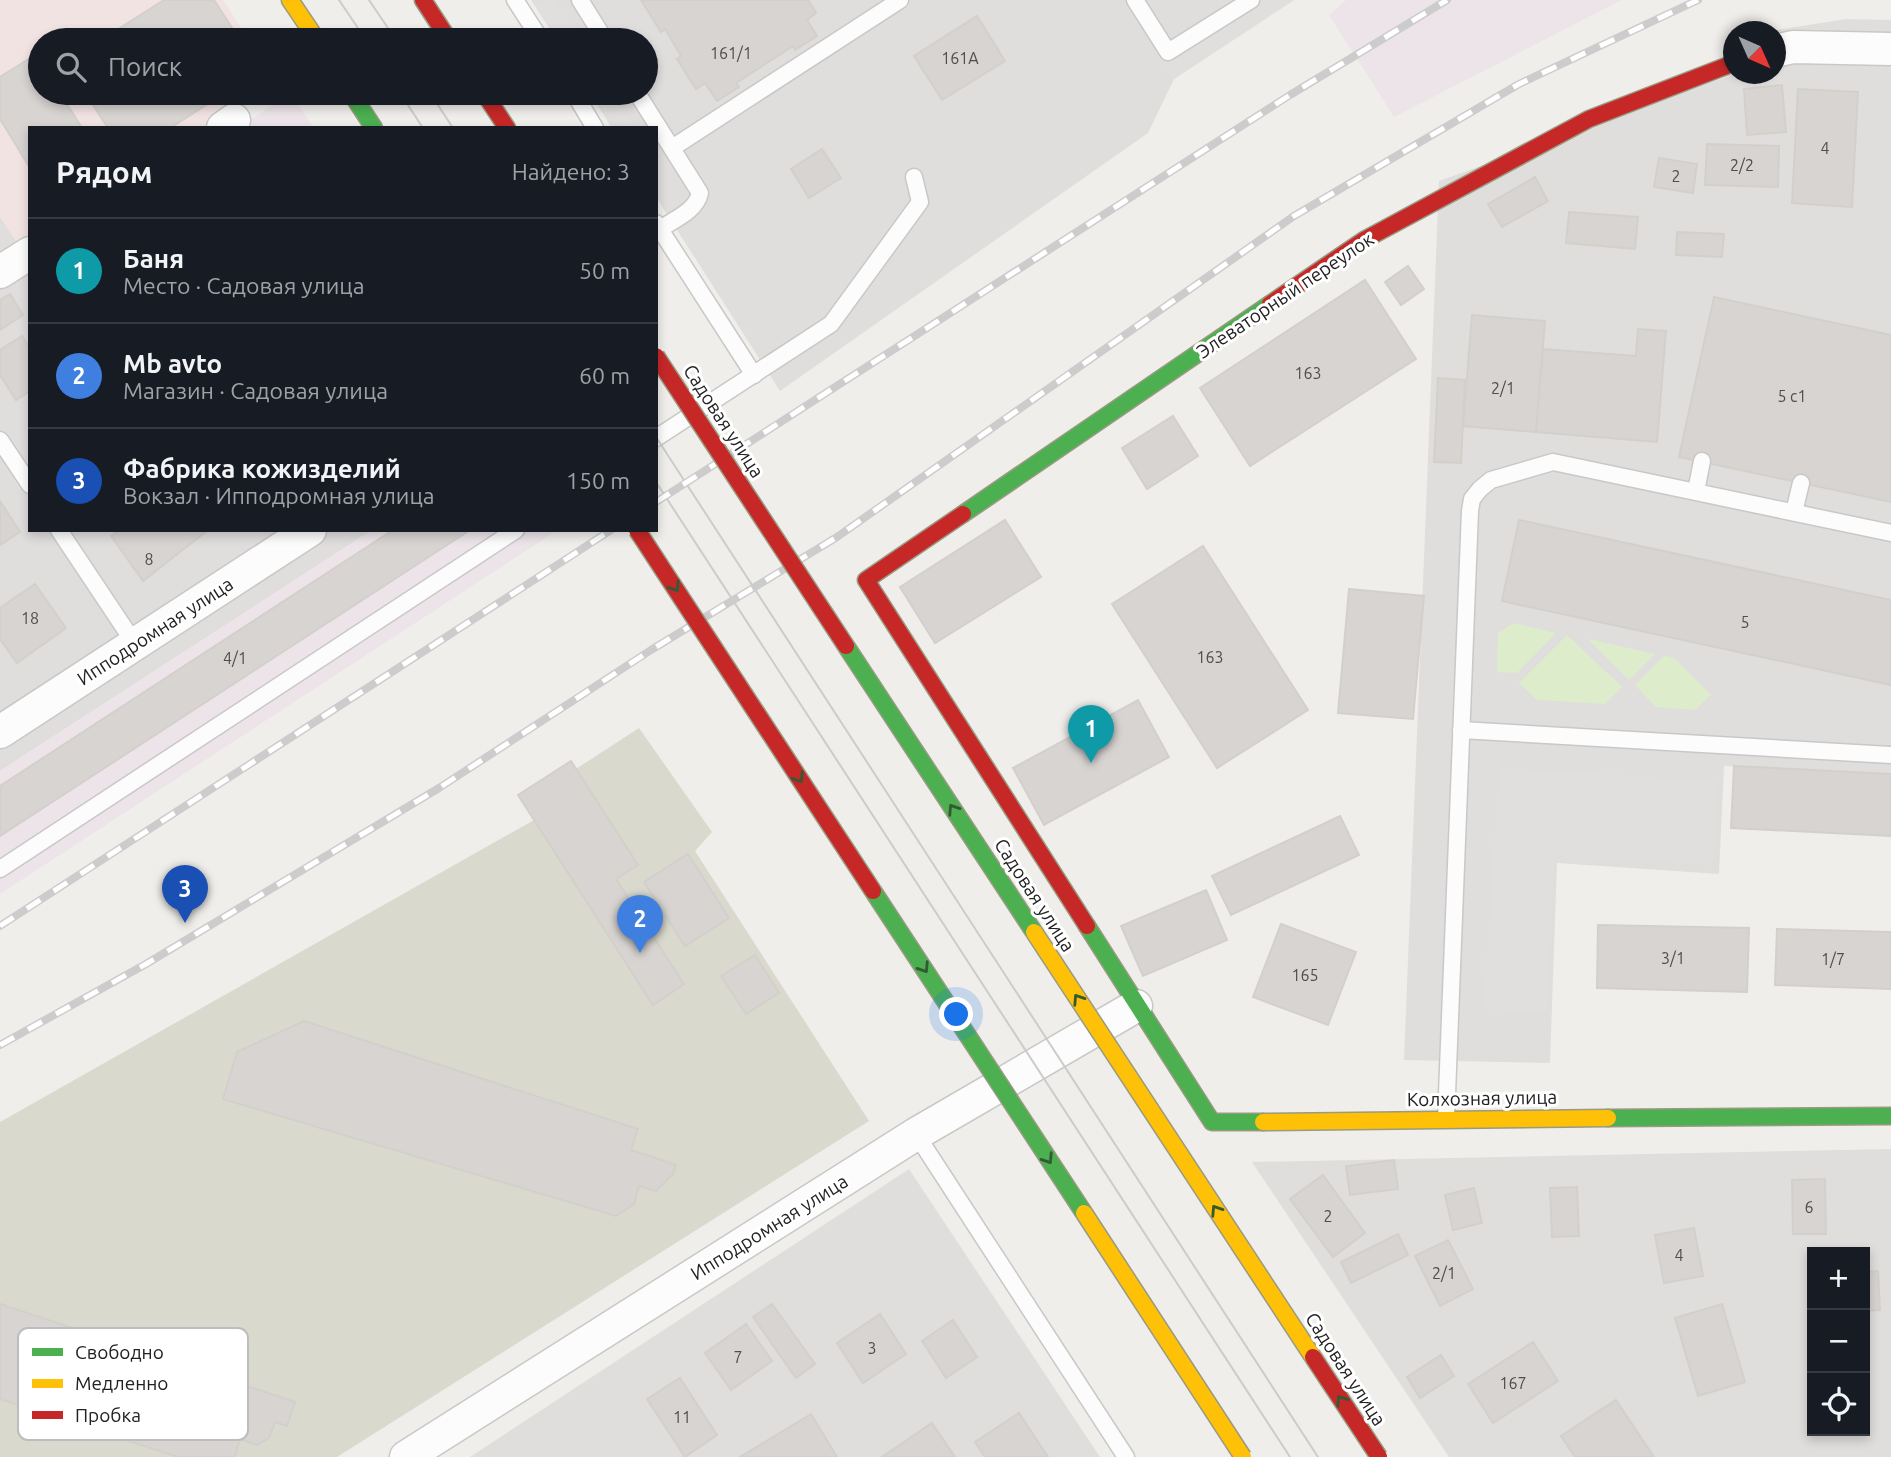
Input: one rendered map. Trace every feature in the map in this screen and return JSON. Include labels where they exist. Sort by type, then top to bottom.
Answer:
[{"type":"main road","points":[[290,0],[309,28]]},
{"type":"main road","points":[[423,0],[441,28]]},
{"type":"main road","name":"Элеваторный переулок","points":[[1136,1006],[866,580],[1364,240],[1589,119],[1723,67]]},
{"type":"main road","points":[[359,105],[373,126]]},
{"type":"main road","points":[[492,105],[506,126]]},
{"type":"main road","name":"Садовая улица","points":[[658,359],[1378,1457]]},
{"type":"main road","points":[[638,532],[1243,1457]]},
{"type":"main road","name":"Колхозная улица","points":[[1136,1006],[1212,1122],[1891,1116]]},
{"type":"street","points":[[1786,49],[1891,49]]},
{"type":"street","points":[[0,272],[28,254]]},
{"type":"street","name":"Ипподромная улица","points":[[0,732],[307,532]]},
{"type":"street","name":"Ипподромная улица","points":[[407,1457],[916,1134],[1136,1006]]},
{"type":"lane","points":[[515,0],[533,28]]},
{"type":"lane","points":[[580,0],[598,28]]},
{"type":"lane","points":[[672,148],[900,0]]},
{"type":"lane","points":[[1135,0],[1167,52],[1251,0]]},
{"type":"lane","points":[[581,105],[595,126]]},
{"type":"lane","points":[[645,105],[700,193],[698,202],[691,209],[658,226],[754,375]]},
{"type":"lane","points":[[658,437],[831,324],[919,202],[914,177]]},
{"type":"lane","points":[[0,440],[28,482]]},
{"type":"lane","points":[[1696,491],[1702,461]]},
{"type":"lane","points":[[1446,1120],[1472,499],[1491,480],[1553,462],[1891,533]]},
{"type":"lane","points":[[1794,512],[1801,483]]},
{"type":"lane","points":[[60,532],[135,644]]},
{"type":"lane","points":[[0,869],[513,532]]},
{"type":"lane","points":[[1461,730],[1891,755]]},
{"type":"lane","points":[[916,1134],[1126,1457]]},
{"type":"shaded area","points":[[0,0],[223,0],[241,28],[28,28],[28,105],[236,105],[204,126],[28,126],[28,239],[19,245],[0,217]]},
{"type":"shaded area","points":[[531,0],[1294,0],[1174,79],[1148,133],[780,391],[658,200],[658,126],[611,126],[598,105],[658,105],[658,28],[549,28]]},
{"type":"shaded area","points":[[547,0],[554,0],[572,28],[549,28],[536,7]]},
{"type":"shaded area","points":[[1244,0],[1294,0],[1174,79],[1159,54]]},
{"type":"shaded area","points":[[1346,0],[1622,0],[1394,117],[1329,15]]},
{"type":"shaded area","points":[[1846,19],[1891,20],[1891,774],[1724,766],[1719,874],[1557,863],[1550,1063],[1404,1060],[1439,181],[1723,78],[1723,84],[1786,84],[1786,28]]},
{"type":"shaded area","points":[[272,105],[298,105],[313,126],[252,126],[249,121]]},
{"type":"shaded area","points":[[598,105],[621,105],[634,126],[611,126]]},
{"type":"shaded area","points":[[0,217],[19,245],[28,239],[28,532],[369,532],[0,771]]},
{"type":"shaded area","points":[[369,532],[555,532],[0,894],[0,771]]},
{"type":"shaded area","points":[[639,728],[712,832],[695,851],[869,1121],[337,1457],[0,1457],[0,1122],[534,820],[518,795],[571,761],[576,769]]},
{"type":"shaded area","points":[[1499,768],[1718,781],[1713,865],[1555,856],[1546,1013],[1484,1009]]},
{"type":"shaded area","points":[[1891,1149],[1891,1457],[1449,1457],[1252,1162]]},
{"type":"shaded area","points":[[909,1169],[1100,1457],[470,1457]]},
{"type":"green space","points":[[1514,623],[1556,633],[1517,673],[1497,672],[1498,633]]},
{"type":"green space","points":[[1567,635],[1622,687],[1605,704],[1537,700],[1519,683]]},
{"type":"green space","points":[[1588,639],[1655,654],[1629,680]]},
{"type":"green space","points":[[1664,656],[1674,658],[1711,695],[1695,710],[1656,707],[1635,685]]},
{"type":"building","points":[[164,0],[214,0],[232,28],[120,28]]},
{"type":"building","points":[[641,0],[808,0],[816,13],[807,20],[817,36],[795,50],[793,46],[736,83],[739,87],[717,101],[705,83],[696,89],[677,59],[681,56],[665,29],[661,32]]},
{"type":"building","points":[[977,16],[1005,61],[942,100],[914,56]]},
{"type":"building","points":[[28,60],[28,105],[68,105],[81,126],[28,126],[28,165],[0,119],[0,77]]},
{"type":"building","points":[[1782,85],[1786,132],[1747,135],[1744,89]]},
{"type":"building","points":[[1798,89],[1858,92],[1852,207],[1792,203]]},
{"type":"building","points":[[93,105],[206,105],[173,126],[107,126]]},
{"type":"building","points":[[1707,144],[1779,146],[1778,187],[1705,185]]},
{"type":"building","points":[[822,149],[841,178],[809,198],[791,169]]},
{"type":"building","points":[[1659,158],[1697,164],[1693,193],[1654,187]]},
{"type":"building","points":[[1535,177],[1548,201],[1502,227],[1488,204]]},
{"type":"building","points":[[1569,212],[1638,217],[1635,249],[1566,243]]},
{"type":"building","points":[[1677,232],[1724,234],[1722,257],[1676,255]]},
{"type":"building","points":[[1408,266],[1424,289],[1401,305],[1385,282]]},
{"type":"building","points":[[1365,280],[1416,359],[1250,466],[1200,388]]},
{"type":"building","points":[[10,294],[23,315],[0,330],[0,300]]},
{"type":"building","points":[[1714,297],[1891,335],[1891,502],[1679,457]]},
{"type":"building","points":[[1472,315],[1545,321],[1536,432],[1463,426]]},
{"type":"building","points":[[1638,329],[1666,331],[1657,442],[1536,432],[1543,349],[1636,356]]},
{"type":"building","points":[[22,336],[28,346],[28,392],[16,400],[0,375],[0,350]]},
{"type":"building","points":[[1438,378],[1465,380],[1461,463],[1434,462]]},
{"type":"building","points":[[1173,416],[1198,456],[1147,489],[1122,448]]},
{"type":"building","points":[[0,501],[20,532],[0,545]]},
{"type":"building","points":[[1005,520],[1041,577],[935,643],[900,587]]},
{"type":"building","points":[[1519,520],[1891,600],[1891,685],[1502,601]]},
{"type":"building","points":[[116,532],[205,532],[143,581],[111,536]]},
{"type":"building","points":[[390,532],[467,532],[0,836],[0,786]]},
{"type":"building","points":[[1203,546],[1308,710],[1217,768],[1112,604]]},
{"type":"building","points":[[35,584],[66,628],[17,663],[0,639],[0,608]]},
{"type":"building","points":[[1349,589],[1424,596],[1413,719],[1338,713]]},
{"type":"building","points":[[1138,700],[1169,757],[1044,825],[1013,768]]},
{"type":"building","points":[[571,761],[638,865],[616,879],[684,984],[653,1005],[518,795]]},
{"type":"building","points":[[1734,766],[1891,774],[1891,836],[1731,828]]},
{"type":"building","points":[[1340,816],[1359,855],[1231,915],[1212,876]]},
{"type":"building","points":[[688,854],[729,918],[685,946],[644,882]]},
{"type":"building","points":[[1206,890],[1227,940],[1143,976],[1121,926]]},
{"type":"building","points":[[1281,924],[1356,952],[1328,1025],[1253,997]]},
{"type":"building","points":[[1598,925],[1749,928],[1747,992],[1597,988]]},
{"type":"building","points":[[1777,929],[1891,932],[1891,989],[1775,985]]},
{"type":"building","points":[[755,955],[779,993],[746,1014],[721,976]]},
{"type":"building","points":[[304,1021],[638,1129],[631,1150],[676,1165],[673,1174],[656,1191],[639,1186],[634,1204],[616,1216],[223,1099],[237,1052]]},
{"type":"building","points":[[1394,1160],[1398,1189],[1350,1195],[1346,1166]]},
{"type":"building","points":[[1323,1175],[1365,1233],[1333,1257],[1290,1199]]},
{"type":"building","points":[[1825,1179],[1826,1234],[1793,1234],[1792,1180]]},
{"type":"building","points":[[1577,1187],[1579,1236],[1552,1237],[1550,1188]]},
{"type":"building","points":[[1474,1188],[1482,1223],[1453,1230],[1445,1195]]},
{"type":"building","points":[[1694,1228],[1703,1276],[1664,1283],[1655,1235]]},
{"type":"building","points":[[1398,1234],[1408,1255],[1351,1283],[1341,1262]]},
{"type":"building","points":[[1448,1240],[1473,1289],[1440,1306],[1415,1256]]},
{"type":"building","points":[[1878,1271],[1880,1310],[1870,1311],[1870,1272]]},
{"type":"building","points":[[0,1304],[72,1328],[18,1328],[18,1405],[0,1399]]},
{"type":"building","points":[[772,1304],[815,1364],[796,1378],[753,1317]]},
{"type":"building","points":[[1722,1304],[1745,1382],[1698,1396],[1675,1318]]},
{"type":"building","points":[[880,1314],[906,1354],[863,1383],[837,1343]]},
{"type":"building","points":[[953,1320],[977,1357],[946,1378],[922,1341]]},
{"type":"building","points":[[746,1324],[772,1361],[731,1390],[705,1353]]},
{"type":"building","points":[[1533,1342],[1558,1381],[1493,1423],[1468,1384]]},
{"type":"building","points":[[1441,1355],[1454,1376],[1420,1398],[1407,1377]]},
{"type":"building","points":[[680,1378],[717,1435],[685,1457],[647,1399]]},
{"type":"building","points":[[248,1386],[295,1402],[287,1426],[275,1422],[269,1438],[257,1445],[243,1440],[248,1440]]},
{"type":"building","points":[[1616,1400],[1654,1457],[1575,1457],[1561,1436]]},
{"type":"building","points":[[1019,1413],[1048,1457],[985,1457],[975,1442]]},
{"type":"building","points":[[811,1414],[837,1457],[740,1457]]},
{"type":"building","points":[[932,1423],[955,1457],[882,1457]]},
{"type":"building","points":[[126,1440],[240,1440],[235,1457],[178,1457]]},
{"type":"tram line","points":[[339,0],[358,28]]},
{"type":"tram line","points":[[369,0],[388,28]]},
{"type":"tram line","points":[[408,105],[422,126]]},
{"type":"tram line","points":[[438,105],[452,126]]},
{"type":"tram line","points":[[658,440],[1318,1457]]},
{"type":"tram line","points":[[658,485],[1290,1457]]},
{"type":"railway","points":[[658,501],[1290,95],[1447,0]]},
{"type":"railway","points":[[0,1045],[146,964],[439,788],[651,650],[837,537],[1294,216],[1519,84],[1698,0]]},
{"type":"railway","points":[[0,926],[608,532]]},
{"type":"traffic: fast","points":[[359,105],[373,126]]},
{"type":"traffic: fast","points":[[963,514],[1270,304]]},
{"type":"traffic: fast","points":[[846,646],[1034,932]]},
{"type":"traffic: fast","points":[[873,891],[1084,1213]]},
{"type":"traffic: fast","points":[[1087,926],[1212,1122],[1263,1122]]},
{"type":"traffic: fast","points":[[1608,1118],[1891,1116]]},
{"type":"traffic: slow","points":[[290,0],[309,28]]},
{"type":"traffic: slow","points":[[1034,932],[1313,1357]]},
{"type":"traffic: slow","points":[[1263,1122],[1608,1118]]},
{"type":"traffic: slow","points":[[1084,1213],[1243,1457]]},
{"type":"traffic: jam","points":[[423,0],[441,28]]},
{"type":"traffic: jam","points":[[1270,304],[1364,240],[1589,119],[1723,67]]},
{"type":"traffic: jam","points":[[492,105],[506,126]]},
{"type":"traffic: jam","points":[[658,359],[846,646]]},
{"type":"traffic: jam","points":[[963,514],[866,580],[1087,926]]},
{"type":"traffic: jam","points":[[638,532],[873,891]]},
{"type":"traffic: jam","points":[[1313,1357],[1379,1457]]},
{"type":"place","name":"Баня","points":[[1091,763]]},
{"type":"place","name":"Фабрика кожизделий","points":[[185,923]]},
{"type":"place","name":"Mb avto","points":[[640,953]]}]
